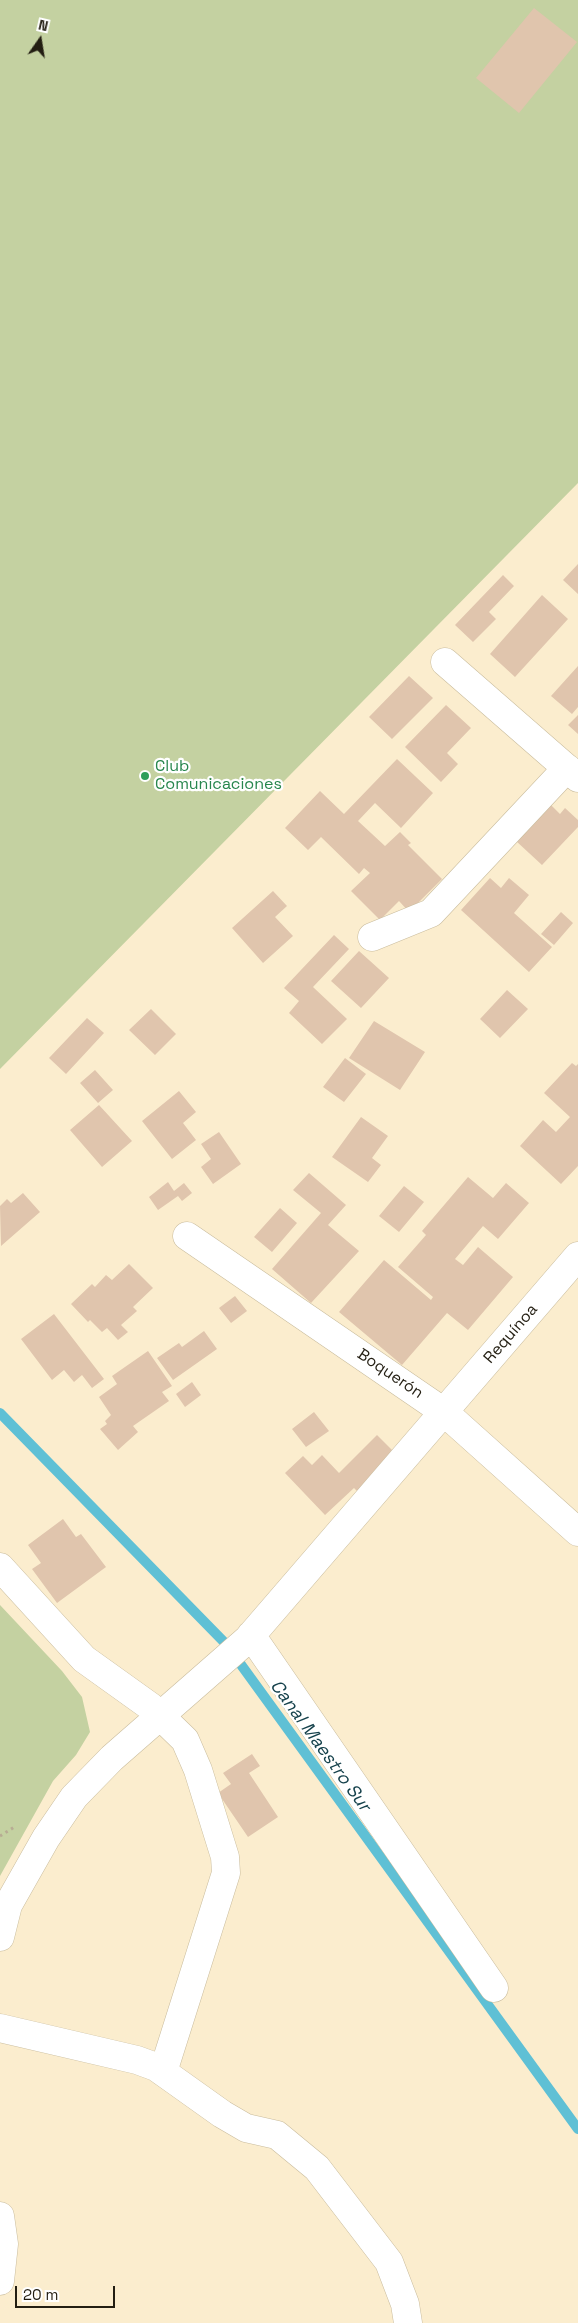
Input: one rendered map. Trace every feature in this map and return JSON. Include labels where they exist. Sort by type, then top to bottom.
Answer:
[{"type":"street","points":[[372,936],[431,913],[572,773],[445,662]]},
{"type":"street","name":"Boquerón","points":[[187,1236],[444,1412],[578,1532]]},
{"type":"street","name":"Requínoa","points":[[0,1937],[8,1905],[46,1838],[74,1797],[112,1758],[249,1637],[578,1256]]},
{"type":"street","points":[[0,1568],[84,1659],[160,1716],[185,1740],[198,1770],[225,1857],[226,1873],[163,2072]]},
{"type":"street","points":[[249,1637],[494,1988]]},
{"type":"street","points":[[0,2028],[137,2060],[156,2067],[246,2128],[277,2135],[317,2168],[389,2262],[405,2304],[408,2323]]},
{"type":"street","points":[[0,2216],[4,2244],[0,2281]]},
{"type":"green space","name":"Club Comunicaciones","points":[[0,0],[578,0],[578,483],[0,1069]]},
{"type":"green space","points":[[0,1605],[62,1671],[82,1697],[90,1732],[76,1755],[53,1781],[0,1876]]},
{"type":"building","points":[[534,8],[577,42],[519,113],[476,78]]},
{"type":"building","points":[[578,564],[578,594],[563,580]]},
{"type":"building","points":[[503,575],[514,586],[489,612],[496,619],[473,642],[455,625]]},
{"type":"building","points":[[542,595],[568,619],[515,677],[490,654]]},
{"type":"building","points":[[578,666],[578,707],[572,714],[551,696]]},
{"type":"building","points":[[409,676],[433,698],[392,739],[369,717]]},
{"type":"building","points":[[446,705],[471,728],[447,753],[458,764],[441,782],[405,747]]},
{"type":"building","points":[[578,715],[578,734],[568,725]]},
{"type":"building","points":[[397,759],[433,793],[401,828],[375,803],[358,821],[385,846],[400,832],[411,843],[408,845],[442,879],[409,912],[399,901],[380,920],[351,891],[370,873],[364,868],[359,874],[321,837],[308,850],[285,828],[320,791],[344,814]]},
{"type":"building","points":[[550,804],[560,814],[565,808],[578,820],[578,827],[542,865],[516,841]]},
{"type":"building","points":[[490,878],[501,888],[509,878],[529,895],[514,913],[552,947],[529,972],[461,910]]},
{"type":"building","points":[[273,891],[287,906],[275,917],[293,936],[263,963],[232,928]]},
{"type":"building","points":[[561,912],[573,923],[554,945],[541,934]]},
{"type":"building","points":[[334,935],[349,949],[313,987],[347,1019],[322,1044],[289,1013],[299,1001],[284,988]]},
{"type":"building","points":[[359,951],[389,978],[361,1008],[331,981]]},
{"type":"building","points":[[507,990],[528,1009],[500,1038],[480,1019]]},
{"type":"building","points":[[151,1009],[176,1034],[155,1055],[129,1030]]},
{"type":"building","points":[[87,1018],[104,1033],[66,1074],[49,1058]]},
{"type":"building","points":[[374,1021],[425,1052],[400,1090],[349,1058]]},
{"type":"building","points":[[345,1058],[366,1074],[344,1102],[323,1087]]},
{"type":"building","points":[[572,1063],[576,1066],[578,1064],[578,1166],[561,1184],[520,1146],[543,1120],[556,1132],[570,1117],[544,1093]]},
{"type":"building","points":[[95,1070],[113,1090],[98,1103],[80,1083]]},
{"type":"building","points":[[179,1091],[196,1112],[183,1123],[196,1140],[172,1159],[142,1121]]},
{"type":"building","points":[[99,1105],[132,1141],[102,1167],[70,1130]]},
{"type":"building","points":[[361,1117],[388,1136],[372,1158],[381,1165],[368,1182],[332,1157]]},
{"type":"building","points":[[219,1132],[241,1164],[213,1184],[201,1167],[211,1159],[201,1144]]},
{"type":"building","points":[[309,1173],[346,1205],[328,1225],[359,1251],[311,1303],[272,1269],[321,1213],[293,1190]]},
{"type":"building","points":[[468,1177],[493,1198],[506,1183],[529,1203],[498,1239],[483,1226],[455,1259],[463,1265],[478,1247],[513,1277],[468,1330],[447,1313],[402,1365],[339,1312],[384,1260],[431,1300],[433,1297],[398,1267],[426,1235],[422,1231]]},
{"type":"building","points":[[168,1182],[174,1191],[184,1183],[192,1193],[182,1201],[178,1196],[158,1210],[149,1197]]},
{"type":"building","points":[[404,1186],[424,1202],[399,1232],[379,1216]]},
{"type":"building","points":[[23,1193],[40,1212],[1,1246],[0,1206],[7,1199],[11,1203]]},
{"type":"building","points":[[280,1208],[297,1223],[272,1252],[254,1237]]},
{"type":"building","points":[[129,1264],[153,1288],[133,1307],[137,1311],[121,1325],[128,1332],[118,1340],[107,1328],[102,1332],[90,1320],[88,1322],[71,1304],[92,1284],[95,1287],[106,1275],[112,1280]]},
{"type":"building","points":[[235,1296],[247,1311],[231,1323],[219,1308]]},
{"type":"building","points":[[54,1314],[104,1379],[92,1388],[82,1375],[74,1382],[64,1370],[52,1380],[21,1339]]},
{"type":"building","points":[[204,1331],[217,1349],[173,1380],[157,1358],[179,1343],[182,1347]]},
{"type":"building","points":[[148,1351],[172,1386],[162,1392],[169,1401],[133,1426],[138,1432],[118,1450],[100,1429],[107,1424],[105,1421],[111,1415],[99,1397],[117,1384],[112,1376]]},
{"type":"building","points":[[192,1382],[201,1395],[185,1407],[176,1394]]},
{"type":"building","points":[[314,1412],[329,1431],[306,1447],[292,1429]]},
{"type":"building","points":[[377,1435],[397,1455],[359,1493],[354,1488],[325,1515],[285,1473],[303,1456],[312,1465],[322,1455],[339,1473]]},
{"type":"building","points":[[63,1519],[76,1537],[81,1534],[106,1567],[57,1603],[32,1569],[41,1563],[28,1545]]},
{"type":"building","points":[[252,1754],[260,1766],[249,1773],[278,1817],[248,1837],[218,1793],[231,1784],[223,1773]]},
{"type":"waterway","name":"Canal Maestro Sur","points":[[0,1413],[226,1644],[578,2129]]},
{"type":"place","name":"Club Comunicaciones","points":[[145,776]]}]
